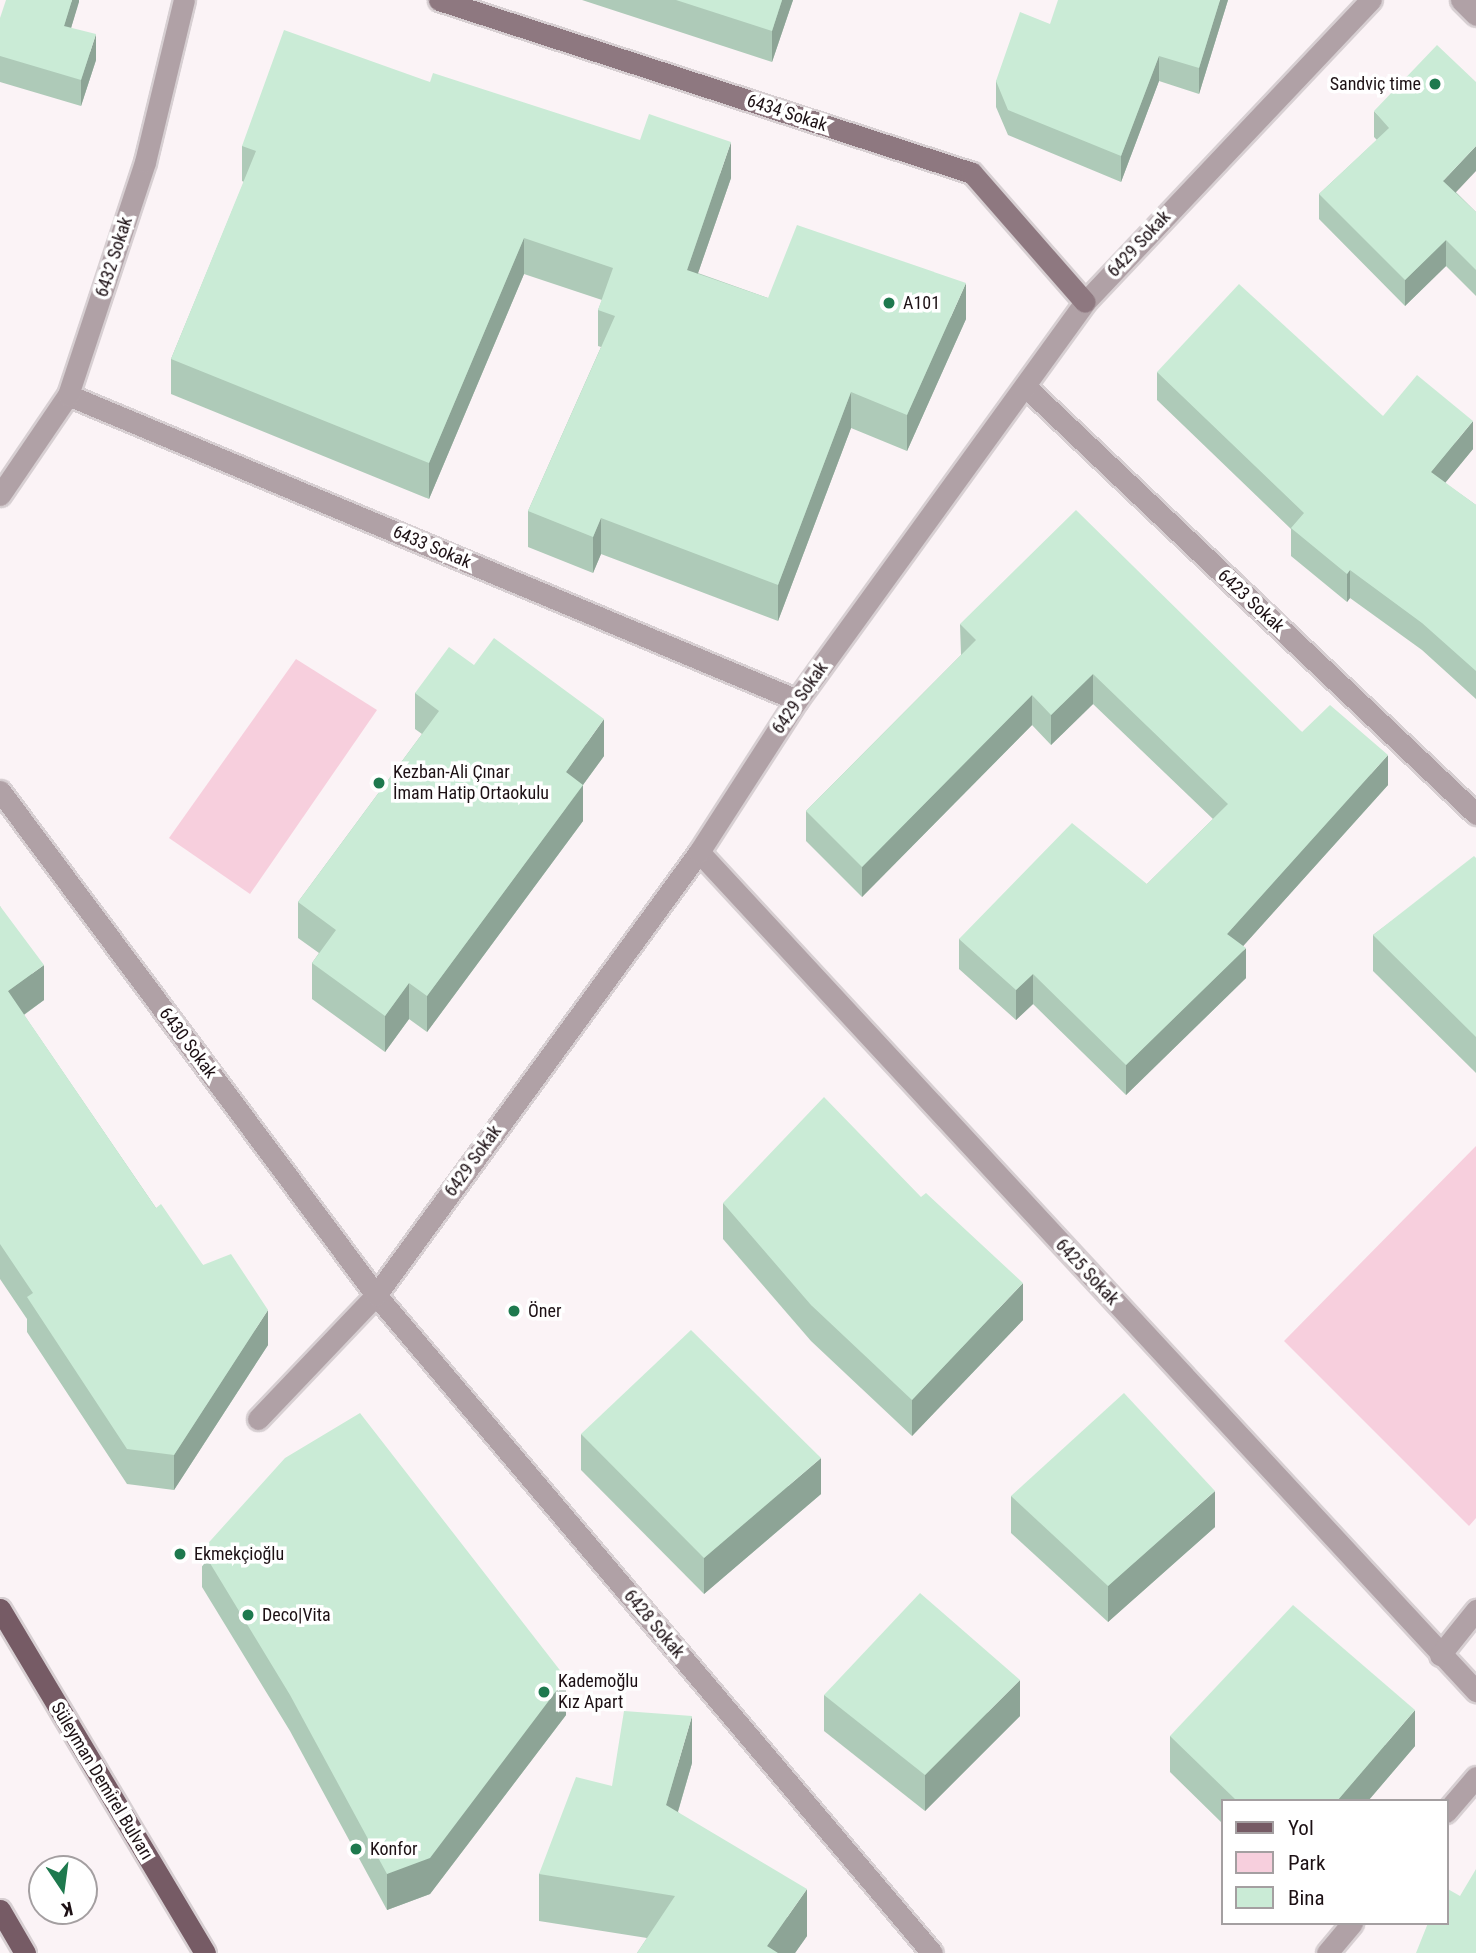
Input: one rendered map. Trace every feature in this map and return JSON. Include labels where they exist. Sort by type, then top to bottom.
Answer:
[{"type":"main road","name":"Süleyman Demirel Bulvarı","points":[[0,1609],[205,1953]]},
{"type":"main road","points":[[0,1910],[25,1953]]},
{"type":"street","name":"6432 Sokak","points":[[0,495],[68,395],[145,162],[184,0]]},
{"type":"street","name":"6434 Sokak","points":[[439,0],[972,173],[1085,302]]},
{"type":"street","name":"6429 Sokak","points":[[257,1419],[376,1295],[699,852],[797,700],[1027,388],[1085,302],[1370,0]]},
{"type":"street","points":[[1461,0],[1476,15]]},
{"type":"street","name":"6423 Sokak","points":[[1027,388],[1476,814]]},
{"type":"street","name":"6433 Sokak","points":[[68,395],[797,700]]},
{"type":"street","name":"6430 Sokak","points":[[0,791],[376,1295]]},
{"type":"street","name":"6425 Sokak","points":[[699,852],[1476,1692]]},
{"type":"street","name":"6428 Sokak","points":[[376,1295],[932,1953]]},
{"type":"street","points":[[1440,1655],[1476,1610]]},
{"type":"street","points":[[1448,1810],[1476,1777]]},
{"type":"street","points":[[1327,1953],[1350,1925]]},
{"type":"green space","points":[[296,659],[377,710],[250,894],[169,838]]},
{"type":"green space","points":[[1476,1146],[1476,1518],[1469,1526],[1284,1341]]},
{"type":"building","points":[[6,0],[72,0],[64,26],[96,34],[81,80],[0,56],[0,18]]},
{"type":"building","points":[[676,0],[782,0],[772,31]]},
{"type":"building","points":[[1058,0],[1220,0],[1199,68],[1159,56],[1121,156],[1008,110],[996,81],[1020,12],[1050,24]]},
{"type":"building","points":[[284,30],[430,82],[433,73],[640,140],[649,114],[731,142],[687,270],[768,298],[797,225],[966,283],[907,415],[851,392],[778,585],[601,518],[593,537],[528,511],[615,316],[598,310],[613,268],[524,238],[429,463],[171,359],[256,151],[242,146]]},
{"type":"building","points":[[1437,45],[1476,82],[1476,146],[1443,181],[1476,212],[1476,270],[1446,240],[1405,280],[1319,194],[1389,128],[1374,111]]},
{"type":"building","points":[[1239,284],[1383,416],[1417,375],[1473,421],[1431,472],[1476,505],[1476,671],[1422,623],[1350,570],[1347,574],[1291,528],[1304,513],[1157,372]]},
{"type":"building","points":[[1076,510],[1302,732],[1330,705],[1388,755],[1227,934],[1246,948],[1126,1065],[1033,974],[1016,990],[959,939],[1072,823],[1147,884],[1228,804],[1093,674],[1051,715],[1032,695],[862,867],[806,811],[976,640],[960,624]]},
{"type":"building","points":[[494,638],[604,719],[566,772],[583,785],[427,996],[409,983],[385,1016],[312,963],[336,930],[298,902],[439,711],[415,693],[449,647],[474,665]]},
{"type":"building","points":[[1474,856],[1476,858],[1476,1037],[1373,935]]},
{"type":"building","points":[[0,906],[44,965],[8,991],[156,1208],[161,1204],[203,1265],[231,1254],[268,1310],[174,1455],[127,1449],[27,1297],[33,1293],[0,1244]]},
{"type":"building","points":[[824,1097],[921,1197],[926,1193],[1023,1283],[912,1400],[811,1305],[723,1203]]},
{"type":"building","points":[[691,1330],[821,1458],[704,1558],[581,1434]]},
{"type":"building","points":[[1124,1393],[1215,1491],[1108,1586],[1011,1496]]},
{"type":"building","points":[[360,1413],[566,1678],[430,1858],[387,1874],[290,1695],[202,1550],[285,1458]]},
{"type":"building","points":[[920,1593],[1020,1680],[925,1775],[824,1695]]},
{"type":"building","points":[[1293,1605],[1415,1710],[1339,1799],[1235,1799],[1170,1736]]},
{"type":"building","points":[[624,1711],[692,1716],[666,1805],[807,1889],[767,1946],[778,1953],[637,1953],[675,1896],[539,1874],[576,1777],[612,1786]]},
{"type":"building","points":[[1476,1869],[1476,1953],[1416,1953],[1427,1925],[1448,1925],[1448,1889],[1460,1896]]},
{"type":"place","name":"Sandviç time","points":[[1435,84]]},
{"type":"place","name":"A101","points":[[889,303]]},
{"type":"place","name":"Kezban-Ali Çınar İmam Hatip Ortaokulu","points":[[379,783]]},
{"type":"place","name":"Öner","points":[[514,1311]]},
{"type":"place","name":"Ekmekçioğlu","points":[[180,1554]]},
{"type":"place","name":"Deco|Vita","points":[[248,1615]]},
{"type":"place","name":"Kademoğlu Kız Apart","points":[[544,1692]]},
{"type":"place","name":"Konfor","points":[[356,1849]]}]
